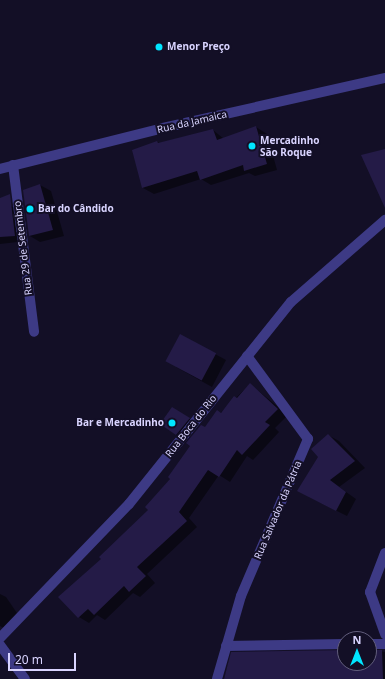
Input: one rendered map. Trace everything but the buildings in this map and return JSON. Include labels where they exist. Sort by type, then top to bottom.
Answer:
[{"type":"street","name":"Rua da Jamaica","points":[[0,169],[163,128],[385,78]]},
{"type":"street","name":"Rua 29 de Setembro","points":[[13,165],[34,332]]},
{"type":"street","name":"Rua Boca do Rio","points":[[0,638],[129,504],[292,302],[385,220]]},
{"type":"street","name":"Rua Salvador da Pátria","points":[[217,679],[241,596],[308,439],[247,356]]},
{"type":"street","points":[[385,553],[370,592],[385,634]]},
{"type":"street","points":[[226,646],[337,644]]},
{"type":"street","points":[[0,645],[25,679]]},
{"type":"place","name":"Menor Preço","points":[[159,47]]},
{"type":"place","name":"Mercadinho São Roque","points":[[252,146]]},
{"type":"place","name":"Bar do Cândido","points":[[30,209]]},
{"type":"place","name":"Bar e Mercadinho","points":[[172,423]]}]
